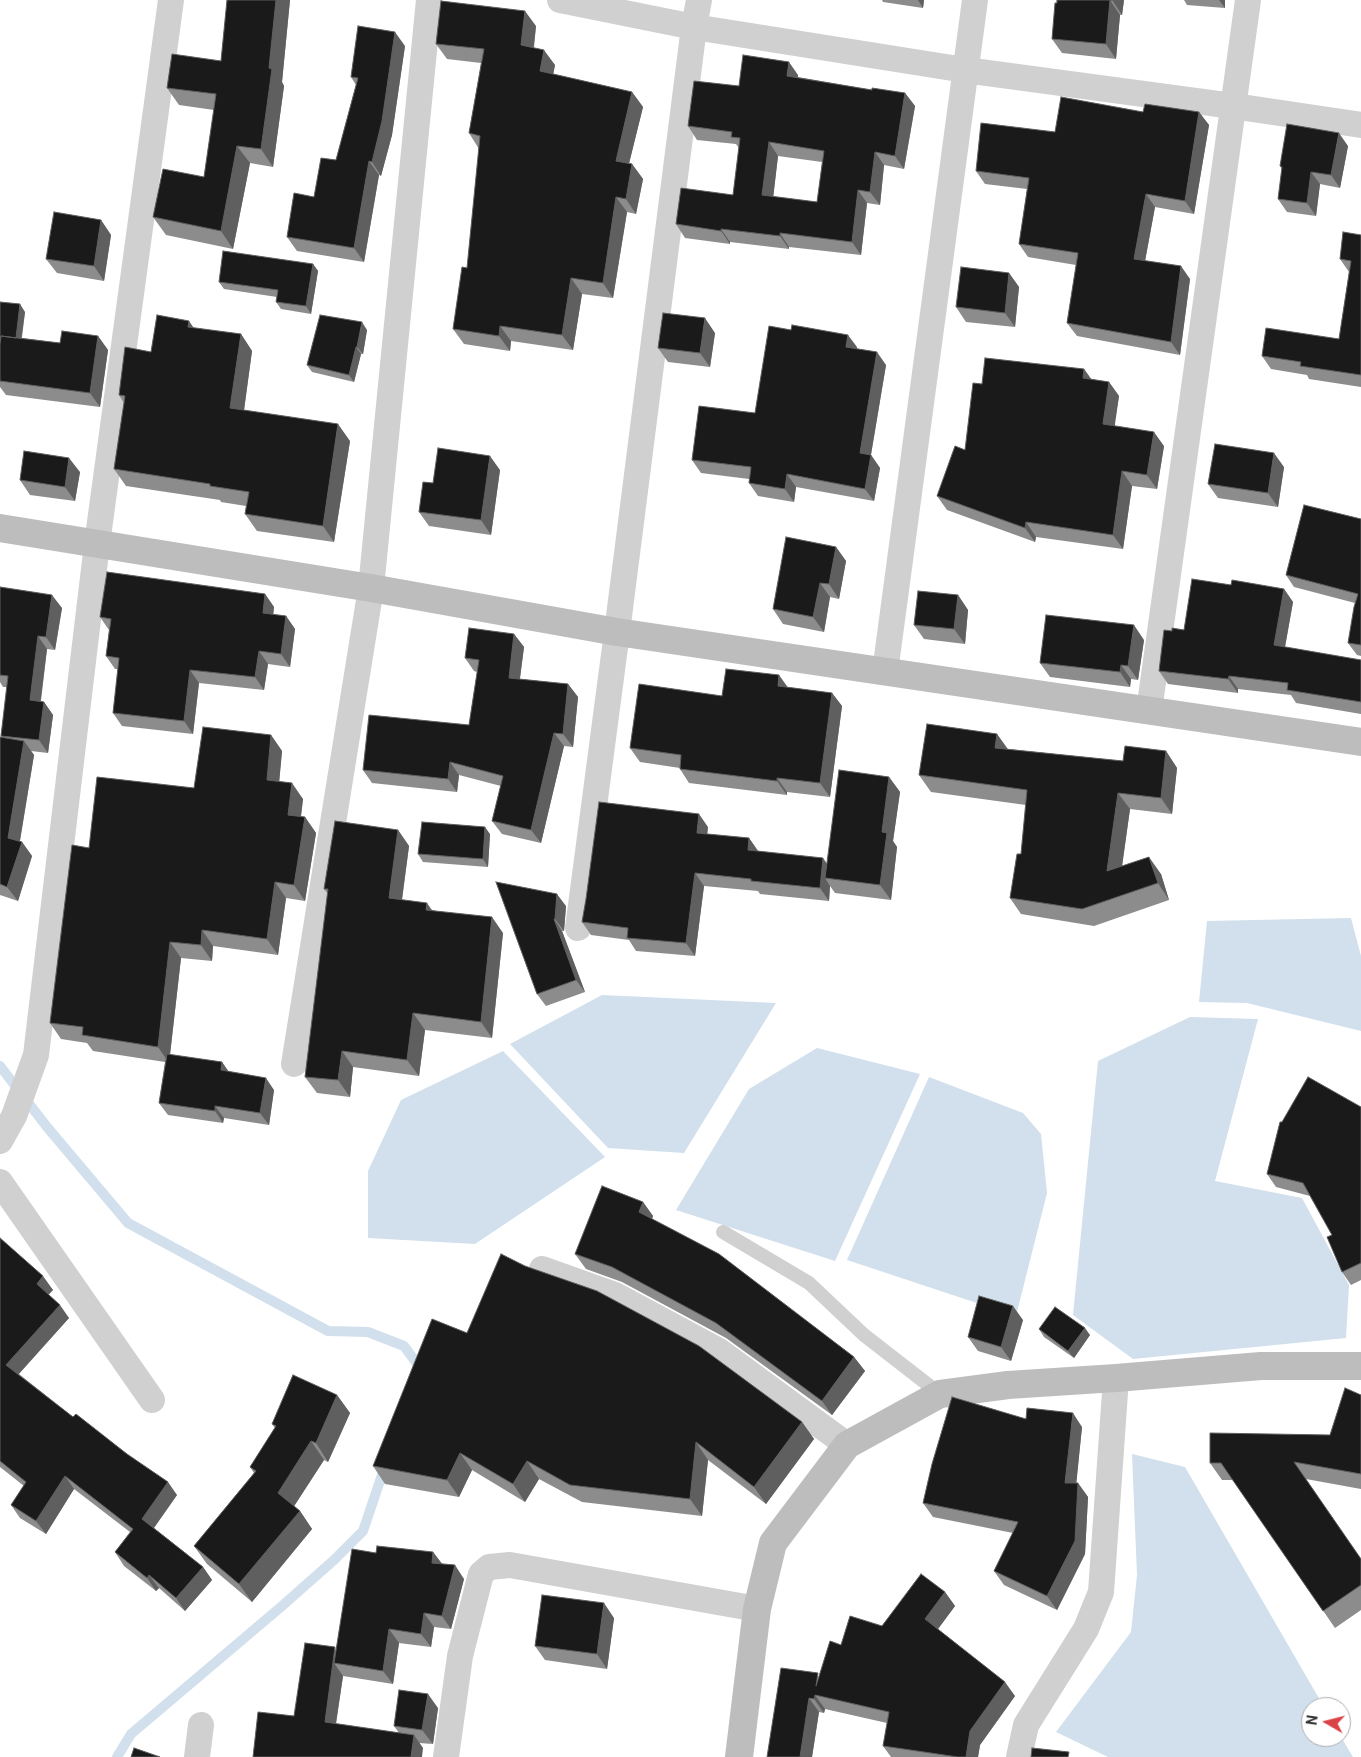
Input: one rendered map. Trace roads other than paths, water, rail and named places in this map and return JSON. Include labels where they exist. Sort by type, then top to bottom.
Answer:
[{"type":"street","points":[[0,1142],[14,1116],[36,1054],[97,544],[171,0]]},
{"type":"street","points":[[294,1064],[371,588],[429,0]]},
{"type":"street","points":[[560,0],[694,27],[965,70],[1361,125]]},
{"type":"street","points":[[578,928],[699,0]]},
{"type":"street","points":[[885,672],[975,0]]},
{"type":"street","points":[[1149,711],[1248,0]]},
{"type":"street","points":[[0,528],[371,588],[617,632],[1361,742]]},
{"type":"street","points":[[0,1182],[152,1400]]},
{"type":"street","points":[[542,1269],[615,1294],[719,1351],[848,1445]]},
{"type":"street","points":[[739,1757],[757,1609],[773,1543],[848,1445],[940,1394],[1008,1385],[1261,1366],[1361,1366]]},
{"type":"street","points":[[1020,1757],[1026,1725],[1086,1629],[1101,1592],[1116,1378]]},
{"type":"street","points":[[446,1757],[460,1656],[480,1574],[489,1567],[510,1566],[757,1609]]},
{"type":"street","points":[[197,1757],[201,1725]]},
{"type":"lane","points":[[723,1232],[809,1284],[864,1335],[940,1394]]},
{"type":"water","points":[[1351,918],[1361,956],[1361,1031],[1247,1003],[1199,1002],[1207,921]]},
{"type":"water","points":[[602,995],[776,1003],[684,1153],[608,1148],[510,1044]]},
{"type":"water","points":[[1190,1017],[1258,1019],[1215,1181],[1302,1198],[1349,1285],[1346,1338],[1133,1359],[1073,1315],[1098,1061]]},
{"type":"water","points":[[817,1048],[920,1074],[835,1261],[676,1210],[749,1089]]},
{"type":"water","points":[[503,1051],[605,1157],[475,1244],[368,1238],[368,1171],[401,1100]]},
{"type":"water","points":[[929,1077],[1023,1113],[1041,1134],[1047,1193],[1016,1316],[847,1260]]},
{"type":"water","points":[[1132,1454],[1185,1467],[1318,1697],[1301,1697],[1301,1747],[1347,1747],[1353,1757],[1108,1757],[1056,1732],[1131,1632],[1137,1575]]},
{"type":"waterway","points":[[0,1066],[47,1127],[128,1223],[328,1331],[368,1332],[404,1346],[418,1365],[415,1374]]},
{"type":"waterway","points":[[117,1757],[131,1734],[282,1606],[334,1560],[363,1531],[385,1466]]}]
